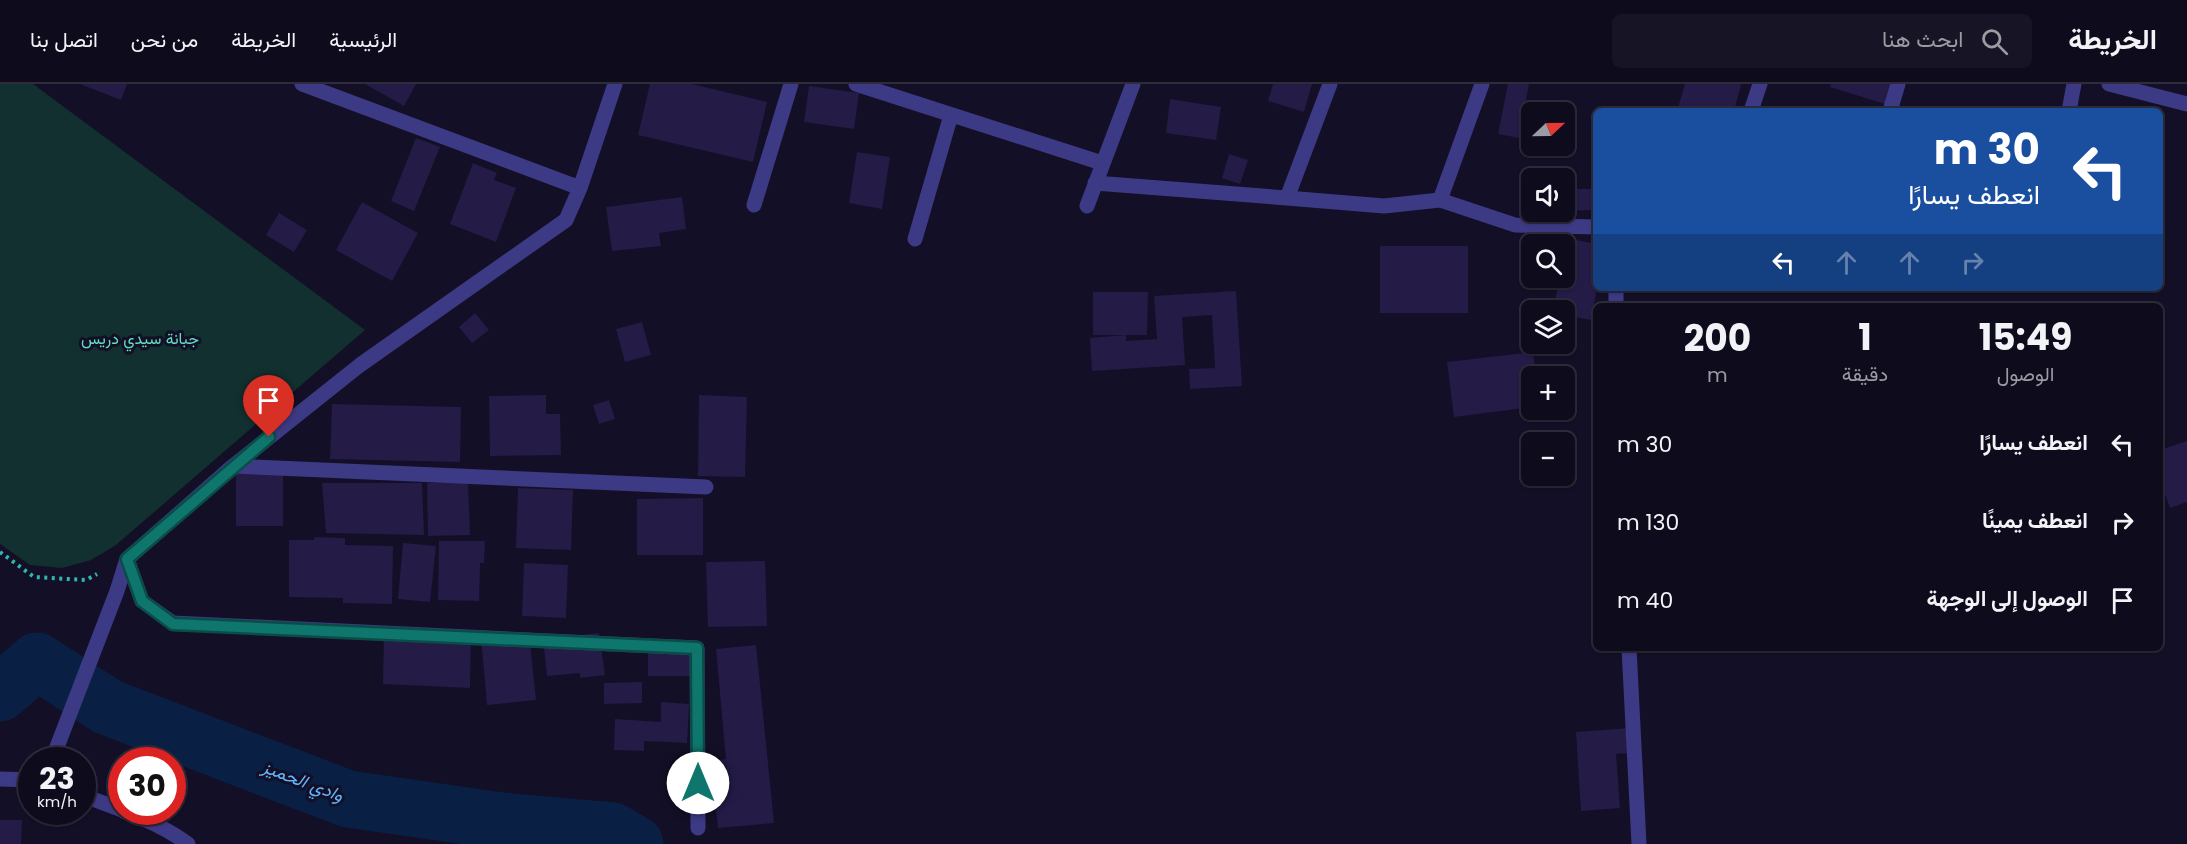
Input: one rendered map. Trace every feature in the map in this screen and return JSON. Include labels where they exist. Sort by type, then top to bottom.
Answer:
[{"type":"street","points":[[302,84],[580,188]]},
{"type":"street","points":[[57,747],[127,559],[233,466],[360,365],[566,220],[580,188],[615,84]]},
{"type":"street","points":[[754,205],[791,84]]},
{"type":"street","points":[[856,84],[1102,163]]},
{"type":"street","points":[[1087,206],[1133,84]]},
{"type":"street","points":[[1287,198],[1330,84]]},
{"type":"street","points":[[1440,200],[1482,84]]},
{"type":"street","points":[[1752,108],[1759,84]]},
{"type":"street","points":[[1891,108],[1898,84]]},
{"type":"street","points":[[2070,108],[2074,84]]},
{"type":"street","points":[[2109,84],[2187,104]]},
{"type":"street","points":[[915,239],[951,115]]},
{"type":"street","points":[[1095,183],[1384,206],[1440,200],[1515,225],[1593,227]]},
{"type":"street","points":[[233,466],[706,487]]},
{"type":"street","points":[[127,559],[142,601],[173,624],[697,648],[698,828]]},
{"type":"street","points":[[1629,651],[1639,844]]},
{"type":"street","points":[[0,779],[18,780]]},
{"type":"street","points":[[157,825],[188,844]]},
{"type":"path","points":[[0,552],[34,577],[86,580],[127,559]]},
{"type":"green space","name":"جبانة سيدي دريس","points":[[0,84],[33,84],[365,330],[116,545],[91,560],[62,568],[30,565],[0,544]]},
{"type":"building","points":[[80,84],[127,84],[121,100]]},
{"type":"building","points":[[365,84],[416,84],[404,106]]},
{"type":"building","points":[[650,84],[692,84],[767,102],[753,162],[638,135]]},
{"type":"building","points":[[1273,84],[1312,84],[1304,112],[1268,101]]},
{"type":"building","points":[[1508,84],[1529,84],[1526,102],[1521,102],[1519,138],[1498,134]]},
{"type":"building","points":[[1685,84],[1741,85],[1735,108],[1678,108]]},
{"type":"building","points":[[1831,84],[1891,84],[1885,104],[1830,87]]},
{"type":"building","points":[[809,86],[859,93],[854,129],[804,122]]},
{"type":"building","points":[[1170,99],[1221,107],[1216,140],[1166,133]]},
{"type":"building","points":[[416,138],[440,147],[414,211],[391,201]]},
{"type":"building","points":[[857,152],[890,157],[882,209],[849,203]]},
{"type":"building","points":[[1229,154],[1248,160],[1240,184],[1222,178]]},
{"type":"building","points":[[473,163],[497,173],[494,180],[516,188],[496,242],[450,224]]},
{"type":"building","points":[[1575,189],[1592,189],[1592,210],[1575,211]]},
{"type":"building","points":[[682,197],[686,229],[659,233],[661,246],[612,251],[606,207]]},
{"type":"building","points":[[362,202],[418,233],[392,281],[336,250]]},
{"type":"building","points":[[279,213],[307,230],[294,252],[266,235]]},
{"type":"building","points":[[1575,240],[1593,243],[1593,291],[1596,291],[1591,320],[1575,317],[1575,300],[1555,300],[1558,288],[1575,288]]},
{"type":"building","points":[[1380,246],[1468,246],[1468,313],[1380,313]]},
{"type":"building","points":[[1236,291],[1242,386],[1190,389],[1189,369],[1215,368],[1212,315],[1182,317],[1185,365],[1092,371],[1090,338],[1126,335],[1126,341],[1157,339],[1154,296]]},
{"type":"building","points":[[1093,292],[1148,292],[1147,335],[1093,335]]},
{"type":"building","points":[[475,313],[489,330],[472,343],[459,327]]},
{"type":"building","points":[[642,322],[651,355],[625,362],[616,329]]},
{"type":"building","points":[[1521,353],[1533,354],[1535,366],[1521,366],[1521,408],[1454,417],[1447,362]]},
{"type":"building","points":[[546,395],[546,414],[560,414],[561,455],[490,456],[489,396]]},
{"type":"building","points":[[699,395],[747,397],[745,477],[698,476]]},
{"type":"building","points":[[609,400],[615,419],[599,424],[593,405]]},
{"type":"building","points":[[332,404],[461,407],[460,462],[330,459]]},
{"type":"building","points":[[2187,441],[2187,502],[2170,508],[2163,488],[2163,449]]},
{"type":"building","points":[[236,474],[283,474],[283,526],[236,526]]},
{"type":"building","points":[[468,482],[470,535],[428,536],[427,483]]},
{"type":"building","points":[[322,483],[422,483],[424,535],[326,533]]},
{"type":"building","points":[[518,488],[573,490],[571,550],[516,548]]},
{"type":"building","points":[[703,498],[703,555],[637,555],[637,499]]},
{"type":"building","points":[[314,537],[345,538],[345,545],[393,546],[392,604],[343,603],[343,598],[289,597],[289,540],[314,540]]},
{"type":"building","points":[[439,541],[485,541],[484,563],[480,563],[479,601],[438,600]]},
{"type":"building","points":[[403,543],[436,546],[430,602],[398,599]]},
{"type":"building","points":[[765,561],[767,626],[708,627],[706,562]]},
{"type":"building","points":[[524,563],[568,565],[566,618],[522,616]]},
{"type":"building","points":[[384,630],[471,631],[470,688],[383,684]]},
{"type":"building","points":[[529,633],[536,700],[487,705],[481,638]]},
{"type":"building","points":[[599,633],[605,675],[580,678],[580,673],[547,676],[543,639]]},
{"type":"building","points":[[693,644],[693,676],[648,676],[648,645]]},
{"type":"building","points":[[756,645],[774,823],[718,828],[711,761],[726,759],[716,649]]},
{"type":"building","points":[[642,682],[642,703],[604,704],[604,683]]},
{"type":"building","points":[[661,702],[689,704],[687,743],[644,741],[644,751],[614,750],[615,719],[661,722]]},
{"type":"building","points":[[1630,728],[1631,753],[1616,754],[1620,808],[1581,811],[1576,732]]},
{"type":"building","points":[[0,820],[18,820],[18,825],[22,825],[21,844],[0,844]]},
{"type":"waterway","name":"وادي الحميز","points":[[0,693],[37,661],[108,707],[348,799],[501,821],[613,831],[635,844]]},
{"type":"route","points":[[269,437],[127,559],[142,601],[173,624],[697,648],[698,783]]}]
